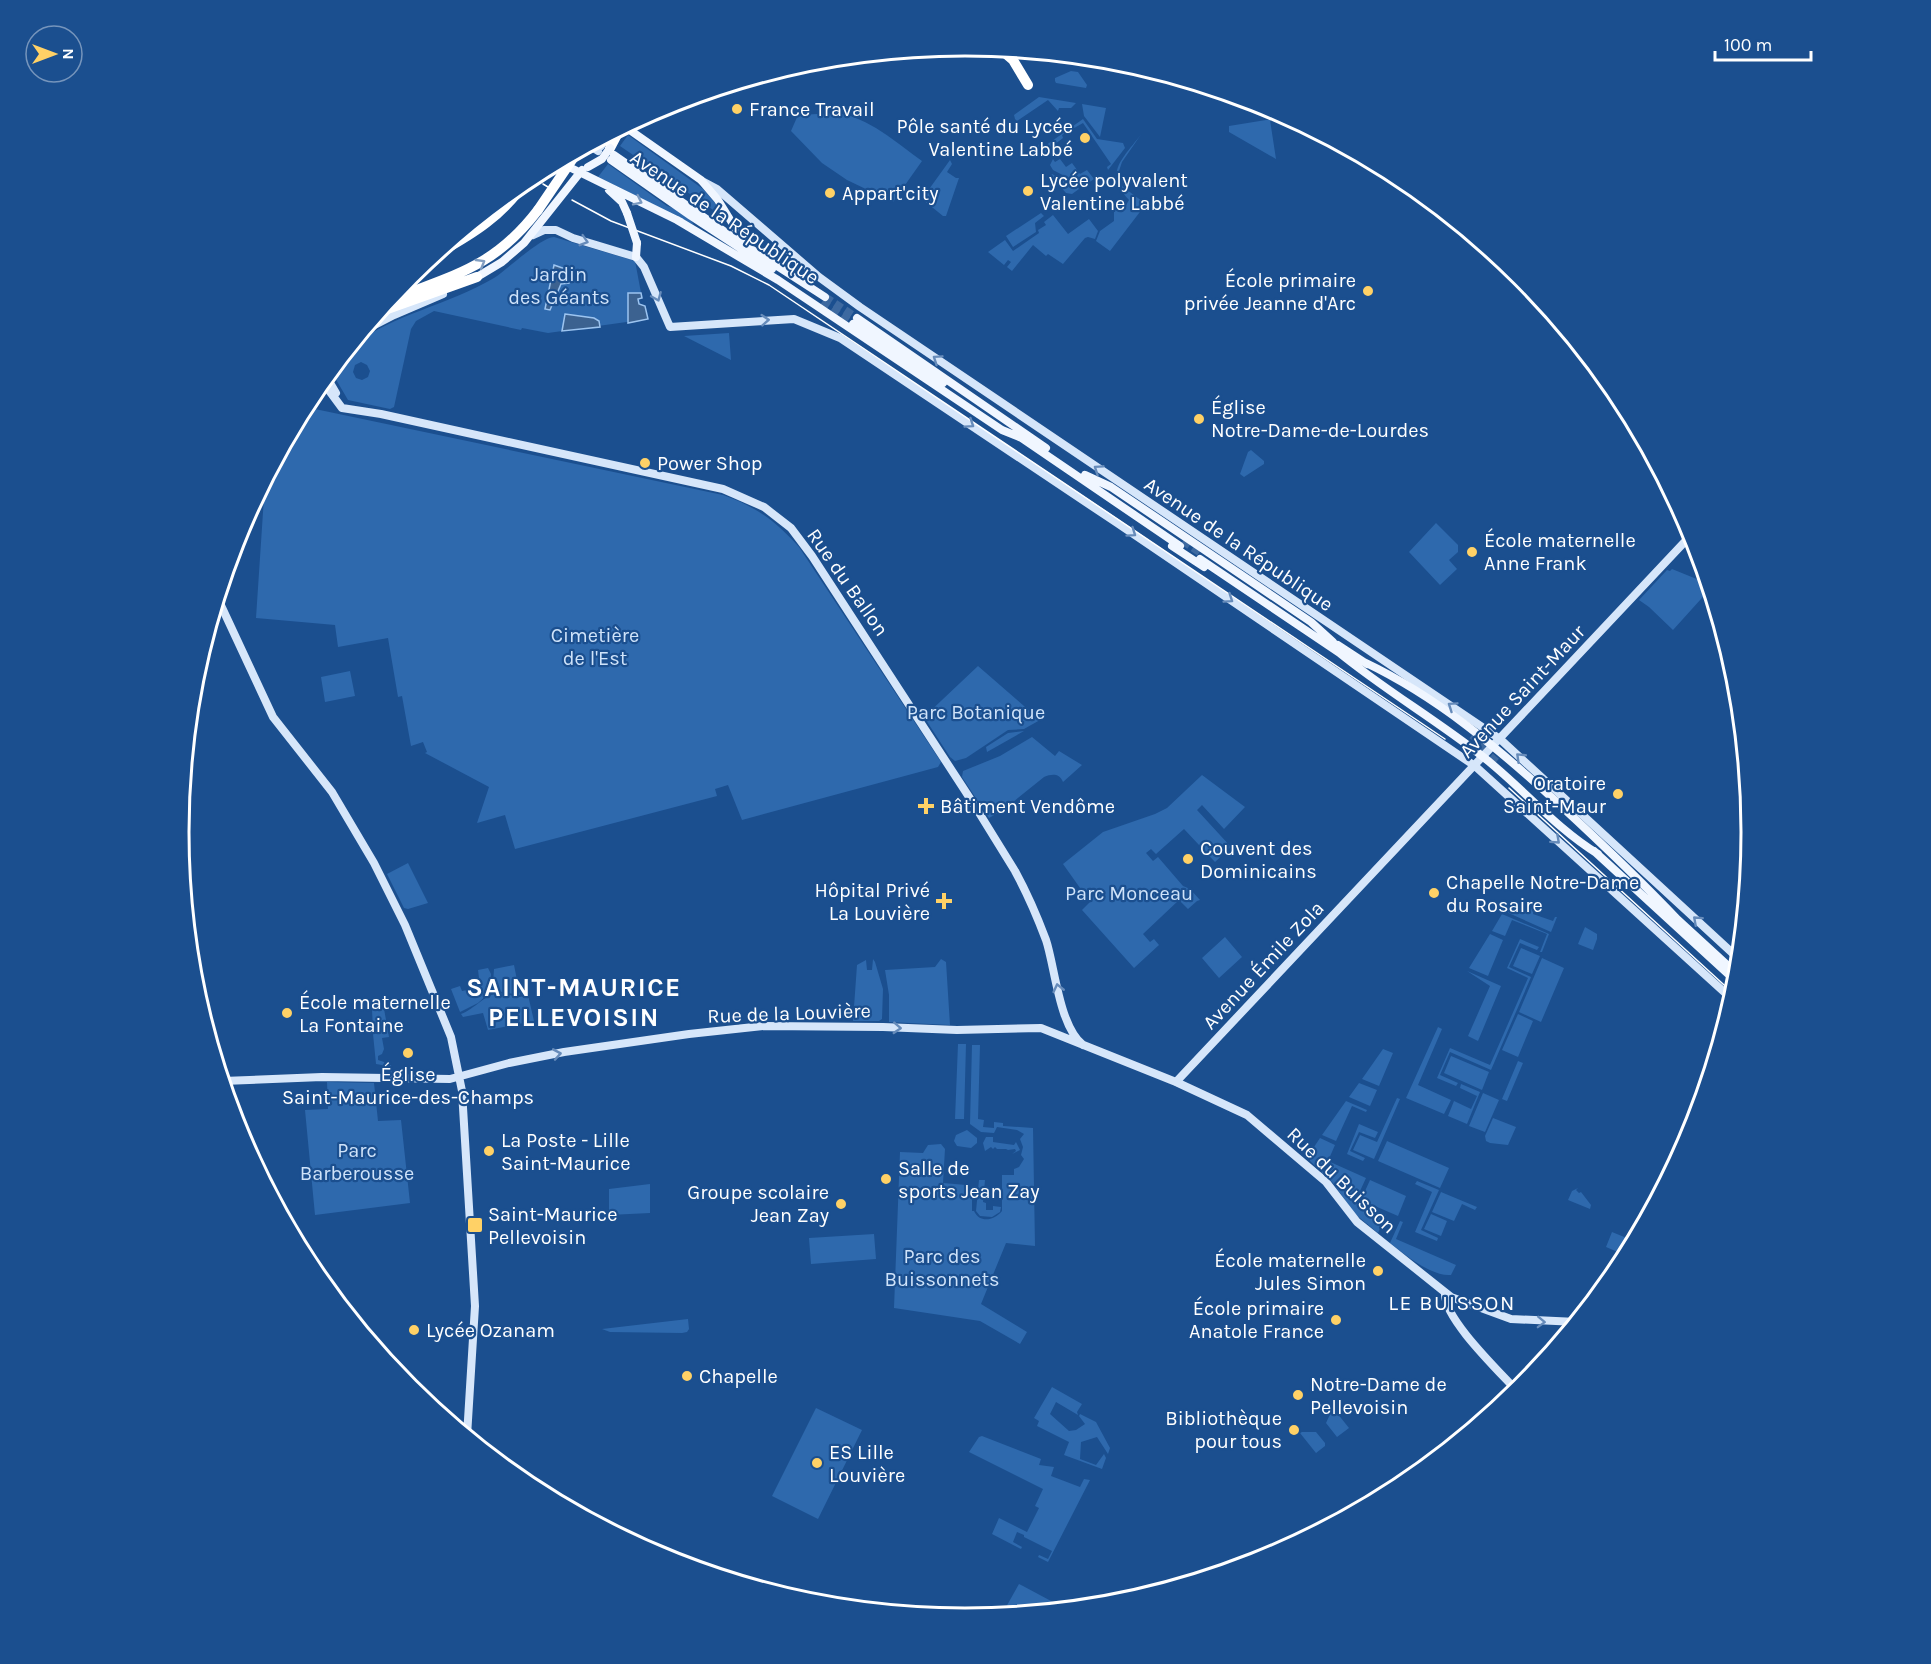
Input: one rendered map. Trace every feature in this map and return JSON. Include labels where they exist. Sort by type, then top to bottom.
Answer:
[{"type":"highway","points":[[1009,57],[1028,85]]},
{"type":"highway","points":[[406,294],[476,266],[509,242],[538,210],[568,165]]},
{"type":"highway","points":[[472,234],[504,208]]},
{"type":"highway","points":[[484,224],[494,218]]},
{"type":"highway","points":[[394,306],[477,277]]},
{"type":"main road","points":[[632,132],[701,180],[722,206],[740,234],[786,271]]},
{"type":"main road","points":[[477,277],[509,257],[533,235],[584,169],[602,159],[605,150]]},
{"type":"main road","name":"Avenue de la République","points":[[605,150],[786,271],[823,299],[757,260],[605,150]]},
{"type":"main road","points":[[567,166],[584,169],[618,198],[627,213],[637,243],[636,257]]},
{"type":"main road","points":[[599,183],[757,260]]},
{"type":"main road","points":[[677,220],[768,273],[1002,430],[1024,439]]},
{"type":"main road","name":"Avenue de la République","points":[[855,321],[1085,475],[1181,543],[1024,439],[855,321]]},
{"type":"main road","points":[[1048,456],[1062,471],[1179,550],[1261,605],[1285,616]]},
{"type":"main road","points":[[1085,475],[1111,487],[1311,622],[1373,681],[1484,757],[1573,837],[1598,854]]},
{"type":"main road","name":"Avenue de la République","points":[[1285,616],[1201,556],[1335,646],[1470,738],[1364,662],[1335,646],[1285,616]]},
{"type":"main road","points":[[1364,662],[1398,680],[1497,742],[1678,920]]},
{"type":"main road","points":[[1728,974],[1501,762],[1730,967]]},
{"type":"street","name":"Avenue de la République","points":[[701,180],[717,189],[814,273],[849,300],[1497,742],[1732,953]]},
{"type":"street","points":[[533,235],[544,230],[556,230],[573,238],[636,257],[644,267],[670,327],[801,320],[822,332],[833,335],[899,376],[1475,766],[1725,993]]},
{"type":"street","points":[[380,322],[460,287],[477,277]]},
{"type":"street","name":"Rue du Ballon","points":[[331,385],[342,403],[364,410],[723,489],[762,505],[791,528],[812,556],[1001,847],[1026,892],[1046,942],[1063,1011],[1076,1038],[1084,1046]]},
{"type":"street","name":"Rue du Ballon","points":[[328,389],[342,408],[364,410]]},
{"type":"street","name":"Avenue Saint-Maur","points":[[1374,871],[1685,541]]},
{"type":"street","points":[[222,608],[273,717],[332,792],[374,863],[405,925],[441,1015],[457,1077],[463,1120],[475,1306],[469,1428]]},
{"type":"street","name":"Avenue Émile Zola","points":[[1176,1082],[1374,871]]},
{"type":"street","name":"Rue de la Louvière","points":[[230,1081],[322,1077],[419,1079],[457,1077],[509,1063],[564,1052],[763,1026],[957,1030],[1036,1028],[1084,1046]]},
{"type":"street","name":"Rue du Buisson","points":[[1084,1046],[1176,1082],[1251,1118],[1326,1182],[1357,1222],[1445,1294],[1511,1319],[1568,1322]]},
{"type":"street","points":[[1445,1294],[1446,1304],[1461,1328],[1511,1384]]},
{"type":"green space","points":[[1071,71],[1078,72],[1087,85],[1086,88],[1056,83],[1055,78]]},
{"type":"green space","points":[[1039,97],[1076,103],[1071,108],[1059,108],[1058,111],[1048,100],[1017,121],[1015,119],[1014,115]]},
{"type":"green space","points":[[1082,104],[1106,108],[1100,137],[1084,116]]},
{"type":"green space","points":[[837,113],[849,115],[871,125],[922,161],[893,202],[847,180],[822,163],[791,131],[798,115]]},
{"type":"green space","points":[[1083,119],[1097,139],[1123,143],[1125,148],[1108,170],[1107,167],[1111,164],[1083,123],[1062,135],[1063,138],[1051,147],[1049,154],[1036,149],[1039,144],[1042,148]]},
{"type":"green space","points":[[1270,120],[1276,159],[1229,132],[1229,126]]},
{"type":"green space","points":[[1142,133],[1122,162],[1117,177],[1123,158]]},
{"type":"green space","points":[[628,135],[703,189],[723,212],[722,216],[620,146]]},
{"type":"green space","points":[[1053,159],[1055,162],[1060,159],[1066,167],[1072,163],[1080,174],[1087,170],[1094,179],[1084,186],[1053,170],[1050,165]]},
{"type":"green space","points":[[950,160],[952,164],[947,172],[959,178],[946,216],[943,216],[922,199]]},
{"type":"green space","points":[[608,164],[667,206],[683,213],[694,225],[598,177]]},
{"type":"green space","points":[[1052,174],[1079,189],[1072,194],[1066,193],[1051,176]]},
{"type":"green space","points":[[1117,177],[1123,187],[1146,204],[1110,251],[1096,241],[1100,231],[1114,221],[1114,207],[1120,202],[1125,207],[1129,200],[1121,190]]},
{"type":"green space","points":[[1041,213],[1044,216],[1035,223],[1036,232],[1013,247],[1006,236]]},
{"type":"green space","points":[[1053,215],[1068,234],[1089,219],[1098,231],[1095,239],[1085,238],[1063,264],[1048,254],[1046,256],[1033,245],[1012,271],[1007,267],[1011,262],[1008,260],[1004,265],[988,252],[1005,240],[1013,251],[1039,233],[1038,230],[1046,225],[1044,222]]},
{"type":"green space","name":"Jardin des Géants","points":[[554,237],[635,261],[642,298],[638,299],[639,304],[645,306],[648,319],[548,333],[522,328],[521,330],[434,311],[416,321],[411,329],[394,407],[390,409],[348,400],[335,379],[370,334],[459,296],[494,278],[541,242]],"holes":[[[361,362],[367,365],[370,371],[368,377],[362,380],[356,378],[353,372],[355,365]]]},
{"type":"green space","points":[[729,333],[731,360],[684,336]]},
{"type":"green space","name":"Cimetière de l'Est","points":[[315,409],[723,495],[756,510],[773,522],[799,547],[941,762],[938,767],[742,820],[728,785],[715,789],[717,796],[515,849],[505,815],[477,823],[489,787],[425,753],[427,752],[423,742],[411,746],[402,696],[398,697],[388,638],[338,647],[335,625],[256,618],[264,500],[293,444]]},
{"type":"green space","points":[[1251,450],[1264,461],[1264,464],[1244,477],[1240,474],[1248,452]]},
{"type":"green space","points":[[1436,523],[1458,545],[1458,552],[1449,560],[1457,569],[1440,585],[1409,552]]},
{"type":"green space","points":[[1672,569],[1700,581],[1705,595],[1673,630],[1639,600],[1667,570]]},
{"type":"green space","name":"Parc Botanique","points":[[978,666],[1040,720],[1024,729],[1008,730],[966,758],[955,761],[924,717]]},
{"type":"green space","points":[[350,671],[355,696],[325,702],[321,677]]},
{"type":"green space","points":[[1024,731],[987,752],[986,747],[1008,733]]},
{"type":"green space","points":[[1032,737],[1055,756],[1059,751],[1082,765],[1063,782],[1055,775],[1044,777],[1003,810],[989,818],[962,777],[963,771],[1000,756]]},
{"type":"green space","name":"Parc Monceau","points":[[1202,775],[1245,807],[1224,829],[1202,805],[1197,810],[1231,847],[1215,862],[1184,829],[1156,854],[1151,849],[1146,853],[1153,861],[1158,857],[1183,886],[1190,889],[1200,900],[1188,909],[1179,900],[1143,934],[1150,942],[1154,939],[1159,945],[1134,968],[1082,910],[1090,902],[1063,864],[1103,832],[1167,808]]},
{"type":"green space","points":[[408,863],[428,903],[408,909],[404,908],[387,874]]},
{"type":"green space","points":[[1510,903],[1534,909],[1533,914],[1553,921],[1557,917],[1551,932],[1504,911]]},
{"type":"green space","points":[[1502,914],[1549,934],[1542,952],[1540,952],[1547,934],[1512,920],[1505,936],[1492,931]]},
{"type":"green space","points":[[1585,927],[1597,934],[1593,950],[1578,944]]},
{"type":"green space","points":[[1490,934],[1503,940],[1488,976],[1469,968]]},
{"type":"green space","points":[[1225,937],[1242,957],[1219,978],[1202,958]]},
{"type":"green space","points":[[1520,939],[1539,947],[1537,950],[1520,943],[1509,967],[1531,977],[1491,1070],[1450,1052],[1440,1075],[1458,1083],[1456,1086],[1437,1078],[1450,1048],[1490,1065],[1528,978],[1507,968]]},
{"type":"green space","points":[[1521,948],[1540,956],[1532,974],[1513,966]]},
{"type":"green space","points":[[1542,958],[1564,968],[1541,1022],[1519,1012]]},
{"type":"green space","points":[[873,959],[883,989],[882,1019],[853,1021],[857,965],[866,960],[867,970],[872,970]]},
{"type":"green space","points":[[941,959],[946,962],[950,1025],[889,1022],[889,995],[885,970],[935,967]]},
{"type":"green space","points":[[514,965],[520,995],[497,991],[493,984],[494,969]]},
{"type":"green space","points":[[488,968],[491,974],[490,992],[478,1003],[460,1012],[451,989],[460,986],[462,991],[473,989],[479,978],[478,970]]},
{"type":"green space","points":[[1467,971],[1501,986],[1478,1041],[1468,1036],[1490,986]]},
{"type":"green space","points":[[499,993],[520,997],[528,995],[534,1021],[488,1030],[483,1013],[463,1017],[461,1014],[489,996]]},
{"type":"green space","points":[[383,1003],[389,1037],[382,1038],[384,1049],[378,1056],[378,1060],[391,1065],[392,1073],[389,1073],[382,1065],[376,1064],[373,1034],[378,1033],[378,1029],[373,1030],[372,1009],[374,1009],[374,1004]]},
{"type":"green space","points":[[1518,1014],[1533,1021],[1518,1057],[1502,1050]]},
{"type":"green space","points":[[1438,1027],[1442,1029],[1418,1085],[1451,1100],[1444,1114],[1406,1098]]},
{"type":"green space","points":[[958,1044],[966,1044],[964,1119],[955,1119]]},
{"type":"green space","name":"Parc des Buissonnets","points":[[972,1045],[980,1045],[978,1119],[984,1120],[983,1127],[994,1128],[994,1122],[1003,1123],[1003,1126],[1033,1128],[1035,1246],[1006,1243],[981,1304],[1027,1332],[1020,1344],[980,1321],[894,1308],[900,1152],[923,1153],[928,1145],[941,1144],[945,1149],[943,1183],[966,1185],[972,1195],[972,1211],[984,1219],[992,1218],[1002,1211],[1002,1175],[1014,1175],[1014,1169],[1019,1167],[1024,1159],[1021,1155],[1023,1147],[1020,1139],[1024,1134],[1017,1130],[997,1127],[994,1133],[981,1132],[970,1124]]},
{"type":"green space","points":[[1383,1049],[1393,1053],[1379,1086],[1362,1079]]},
{"type":"green space","points":[[1451,1056],[1489,1072],[1482,1090],[1444,1073]]},
{"type":"green space","points":[[1518,1061],[1523,1063],[1507,1101],[1502,1099]]},
{"type":"green space","name":"Parc Barberousse","points":[[327,1082],[374,1083],[378,1121],[401,1120],[410,1203],[315,1215],[305,1110],[328,1109]]},
{"type":"green space","points":[[1359,1083],[1377,1090],[1370,1106],[1349,1097]]},
{"type":"green space","points":[[1461,1084],[1480,1092],[1467,1124],[1448,1116],[1454,1101],[1471,1109],[1477,1096],[1460,1088]]},
{"type":"green space","points":[[1483,1093],[1499,1100],[1485,1132],[1469,1126]]},
{"type":"green space","points":[[1397,1098],[1400,1099],[1374,1159],[1353,1150],[1360,1135],[1377,1142]]},
{"type":"green space","points":[[1346,1101],[1367,1110],[1366,1112],[1352,1106],[1336,1141],[1322,1135]]},
{"type":"green space","points":[[1493,1118],[1516,1127],[1508,1145],[1486,1141],[1485,1136]]},
{"type":"green space","points":[[1359,1124],[1378,1132],[1375,1138],[1359,1132],[1350,1151],[1365,1158],[1363,1161],[1347,1154]]},
{"type":"green space","points":[[967,1130],[977,1138],[977,1143],[971,1148],[957,1146],[954,1141],[956,1135]]},
{"type":"green space","points":[[986,1137],[993,1137],[993,1142],[1014,1145],[1016,1142],[1020,1150],[1012,1154],[1016,1151],[1015,1149],[995,1147],[993,1149],[991,1147],[985,1151],[983,1143]]},
{"type":"green space","points":[[1320,1138],[1335,1145],[1328,1161],[1366,1178],[1355,1202],[1386,1215],[1378,1233],[1355,1214],[1333,1183],[1310,1161],[1310,1153]]},
{"type":"green space","points":[[1387,1141],[1449,1168],[1440,1188],[1378,1161]]},
{"type":"green space","points":[[979,1180],[985,1180],[983,1202],[986,1203],[986,1210],[993,1210],[993,1206],[1001,1207],[1000,1212],[992,1217],[980,1216],[976,1211]]},
{"type":"green space","points":[[1370,1180],[1406,1196],[1398,1216],[1361,1200]]},
{"type":"green space","points":[[1417,1181],[1439,1190],[1421,1230],[1438,1238],[1437,1241],[1415,1232],[1432,1192],[1415,1184]]},
{"type":"green space","points":[[650,1184],[650,1213],[609,1215],[609,1189]]},
{"type":"green space","points":[[1578,1188],[1576,1190],[1581,1192],[1591,1205],[1590,1209],[1568,1200],[1572,1191]]},
{"type":"green space","points":[[1441,1192],[1477,1207],[1475,1210],[1462,1204],[1454,1221],[1432,1212]]},
{"type":"green space","points":[[1431,1214],[1447,1221],[1441,1236],[1424,1229]]},
{"type":"green space","points":[[1400,1221],[1403,1222],[1396,1239],[1456,1265],[1451,1275],[1443,1275],[1427,1269],[1390,1243]]},
{"type":"green space","points":[[1612,1232],[1627,1238],[1618,1252],[1606,1247]]},
{"type":"green space","points":[[874,1234],[876,1259],[811,1264],[809,1238]]},
{"type":"green space","points":[[688,1319],[689,1329],[682,1333],[610,1332],[602,1329]]},
{"type":"green space","points":[[1052,1387],[1082,1404],[1077,1412],[1078,1415],[1056,1402],[1050,1414],[1069,1431],[1076,1430],[1085,1424],[1080,1414],[1096,1422],[1110,1448],[1108,1454],[1097,1437],[1081,1442],[1080,1459],[1096,1465],[1104,1454],[1106,1458],[1102,1469],[1064,1455],[1069,1442],[1037,1426],[1039,1421],[1034,1418]]},
{"type":"green space","name":"ES Lille Louvière","points":[[816,1408],[862,1430],[818,1519],[772,1496]]},
{"type":"green space","points":[[1333,1408],[1349,1428],[1337,1437],[1326,1423]]},
{"type":"green space","points":[[1316,1432],[1325,1446],[1316,1453],[1300,1433]]},
{"type":"green space","points":[[982,1436],[1041,1459],[1039,1465],[1054,1467],[1051,1476],[1080,1487],[1084,1479],[1090,1480],[1048,1562],[1038,1557],[1039,1555],[1048,1559],[1052,1551],[1024,1535],[1017,1532],[1013,1542],[1022,1547],[1021,1549],[992,1534],[999,1518],[1027,1532],[1039,1508],[1035,1506],[1043,1489],[969,1452]]},
{"type":"green space","points":[[1019,1584],[1055,1603],[1016,1607],[1006,1607]]},
{"type":"shaded area","points":[[554,265],[571,271],[569,283],[561,284],[550,310],[545,309]]},
{"type":"shaded area","points":[[628,293],[641,293],[642,298],[638,299],[639,304],[645,306],[648,319],[628,323]]},
{"type":"shaded area","points":[[565,314],[594,318],[599,321],[600,327],[562,331]]},
{"type":"tunnel","points":[[825,297],[857,318]]},
{"type":"tunnel","points":[[822,302],[853,324]]},
{"type":"tunnel","points":[[1183,541],[1202,554]]},
{"type":"tunnel","points":[[1472,735],[1486,746]]},
{"type":"tunnel","points":[[1481,749],[1499,764]]},
{"type":"tram line","points":[[543,184],[548,187]]},
{"type":"tram line","points":[[572,200],[611,221],[731,266],[769,285],[1445,739]]},
{"type":"tram line","points":[[1509,788],[1726,987]]},
{"type":"place","name":"France Travail","points":[[737,109]]},
{"type":"place","name":"Pôle santé du Lycée Valentine Labbé","points":[[1085,138]]},
{"type":"place","name":"Lycée polyvalent Valentine Labbé","points":[[1028,191]]},
{"type":"place","name":"Appart'city","points":[[830,193]]},
{"type":"place","name":"École primaire privée Jeanne d'Arc","points":[[1368,291]]},
{"type":"place","name":"Église Notre-Dame-de-Lourdes","points":[[1199,419]]},
{"type":"place","name":"Power Shop","points":[[645,463]]},
{"type":"place","name":"École maternelle Anne Frank","points":[[1472,552]]},
{"type":"place","name":"Oratoire Saint-Maur","points":[[1618,794]]},
{"type":"place","name":"Bâtiment Vendôme","points":[[926,806]]},
{"type":"place","name":"Couvent des Dominicains","points":[[1188,859]]},
{"type":"place","name":"Chapelle Notre-Dame du Rosaire","points":[[1434,893]]},
{"type":"place","name":"Hôpital Privé La Louvière","points":[[944,901]]},
{"type":"place","name":"École maternelle La Fontaine","points":[[287,1013]]},
{"type":"place","name":"Église Saint-Maurice-des-Champs","points":[[408,1053]]},
{"type":"place","name":"La Poste - Lille Saint-Maurice","points":[[489,1151]]},
{"type":"place","name":"Salle de sports Jean Zay","points":[[886,1179]]},
{"type":"place","name":"Groupe scolaire Jean Zay","points":[[841,1204]]},
{"type":"place","name":"Saint-Maurice Pellevoisin","points":[[475,1225]]},
{"type":"place","name":"École maternelle Jules Simon","points":[[1378,1271]]},
{"type":"place","name":"École primaire Anatole France","points":[[1336,1320]]},
{"type":"place","name":"Lycée Ozanam","points":[[414,1330]]},
{"type":"place","name":"Chapelle","points":[[687,1376]]},
{"type":"place","name":"Notre-Dame de Pellevoisin","points":[[1298,1395]]},
{"type":"place","name":"Bibliothèque pour tous","points":[[1294,1430]]},
{"type":"place","name":"ES Lille Louvière","points":[[817,1463]]},
{"type":"district","name":"SAINT-MAURICE PELLEVOISIN","points":[[574,1002]]},
{"type":"district","name":"LE BUISSON","points":[[1452,1303]]}]
